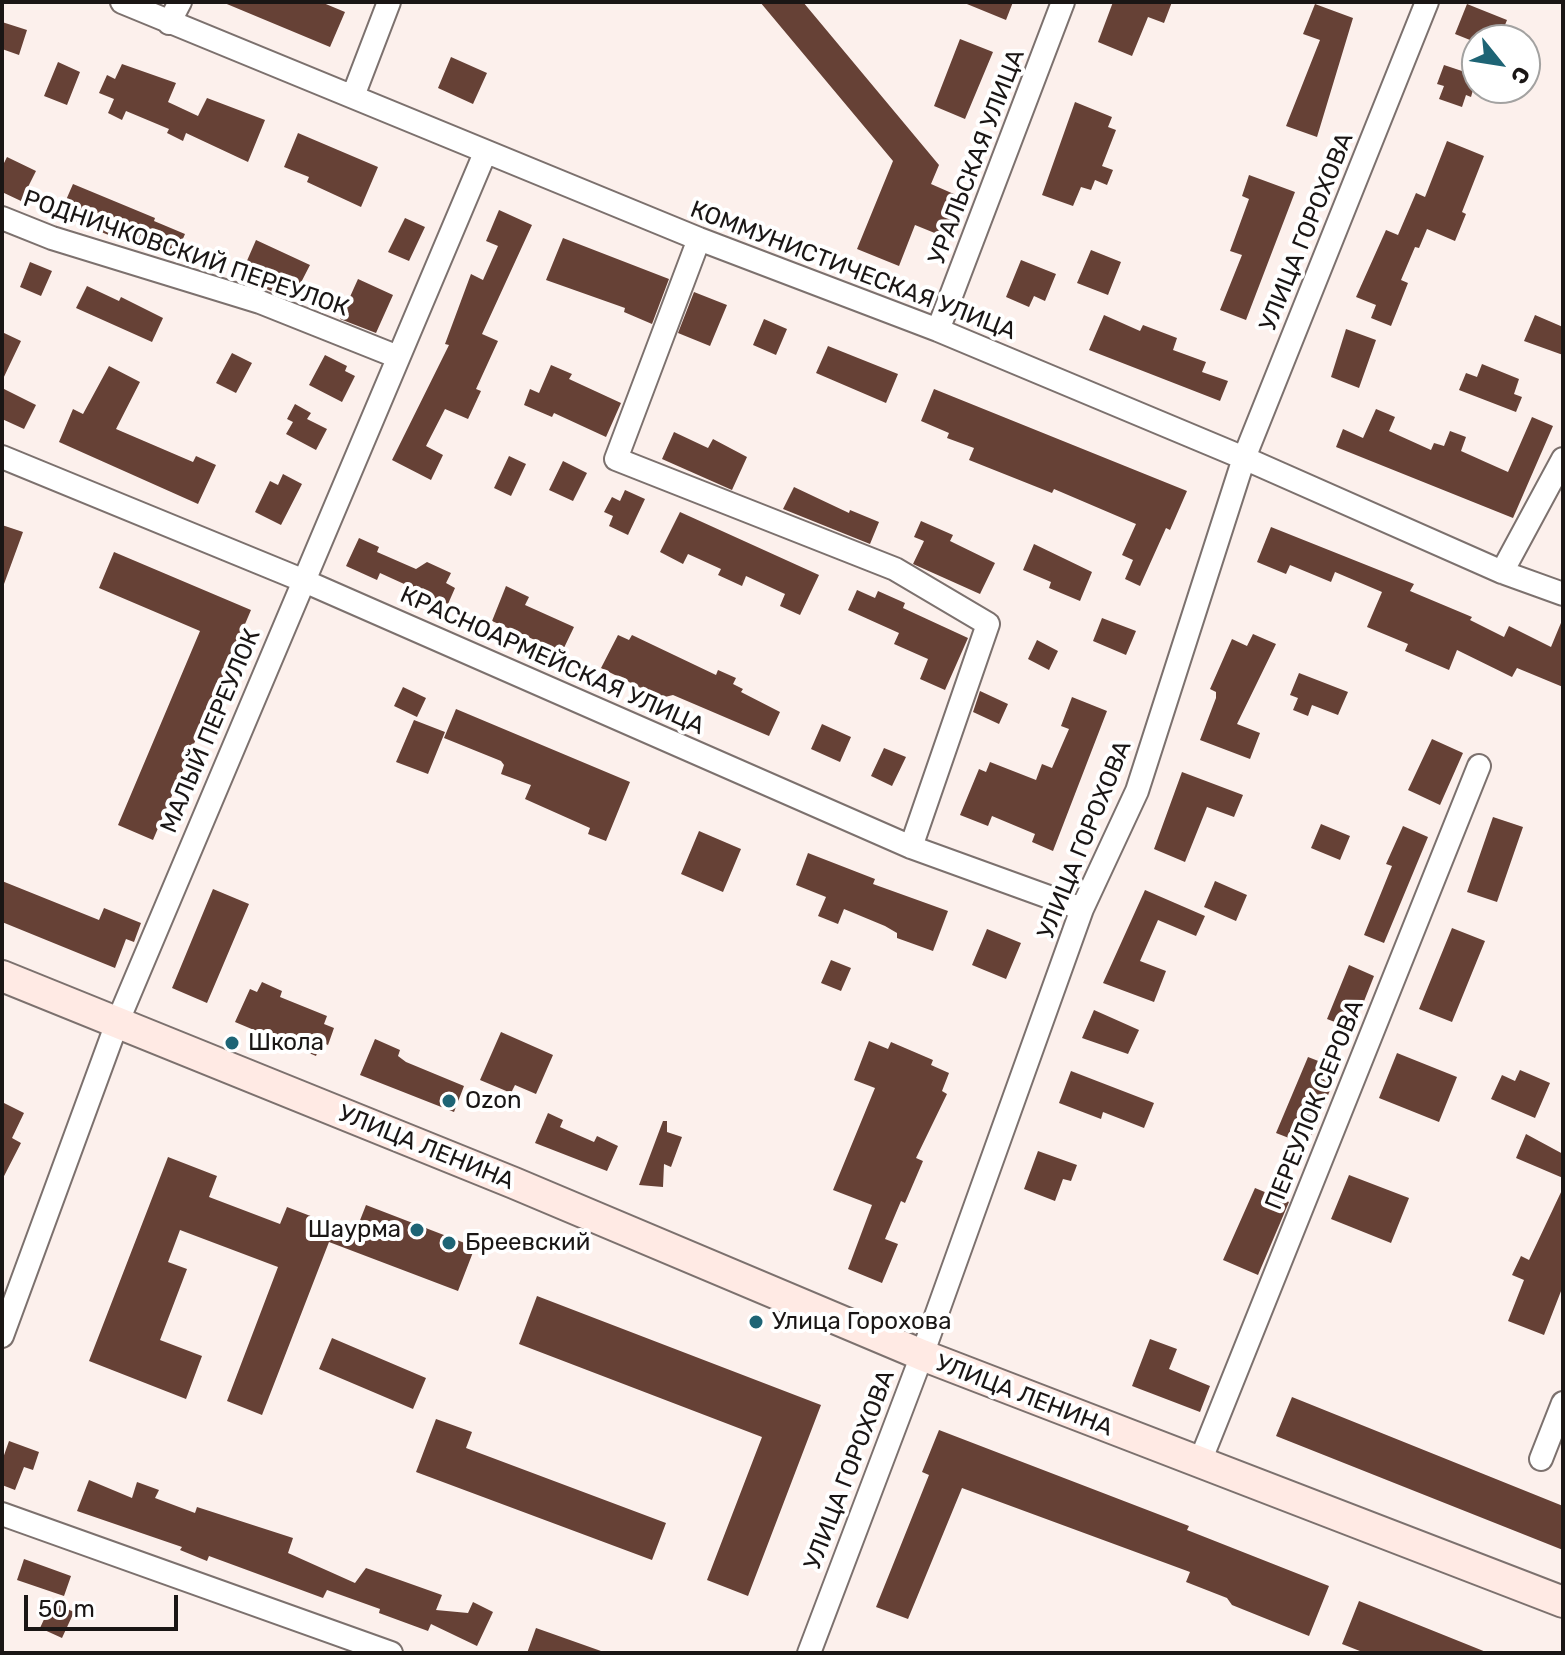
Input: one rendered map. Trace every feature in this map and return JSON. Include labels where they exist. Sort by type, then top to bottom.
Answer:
[{"type":"street","name":"КОММУНИСТИЧЕСКАЯ УЛИЦА","points":[[122,2],[485,153],[938,330],[1244,458],[1502,572],[1563,594]]},
{"type":"street","points":[[169,23],[180,2]]},
{"type":"street","points":[[353,96],[389,2]]},
{"type":"street","name":"УРАЛЬСКАЯ УЛИЦА","points":[[938,330],[1063,2]]},
{"type":"street","name":"УЛИЦА ГОРОХОВА","points":[[809,1653],[922,1355],[1082,909],[1137,791],[1244,458],[1427,2]]},
{"type":"street","name":"МАЛЫЙ ПЕРЕУЛОК","points":[[2,1336],[117,1023],[485,153]]},
{"type":"street","name":"РОДНИЧКОВСКИЙ ПЕРЕУЛОК","points":[[2,218],[52,238],[260,302],[398,357]]},
{"type":"street","points":[[699,239],[616,459],[895,569],[988,624],[911,847]]},
{"type":"street","name":"КРАСНОАРМЕЙСКАЯ УЛИЦА","points":[[2,457],[302,580],[911,847],[1082,909]]},
{"type":"street","points":[[1502,572],[1563,459]]},
{"type":"street","name":"ПЕРЕУЛОК СЕРОВА","points":[[1199,1464],[1479,766]]},
{"type":"street","name":"УЛИЦА ЛЕНИНА","points":[[2,976],[514,1183],[922,1355],[1563,1602]]},
{"type":"street","points":[[1541,1459],[1563,1403]]},
{"type":"street","points":[[2,1514],[391,1653]]},
{"type":"building","points":[[222,2],[321,2],[345,12],[330,47]]},
{"type":"building","points":[[760,2],[803,2],[939,165],[931,184],[963,198],[947,238],[915,225],[899,266],[857,249],[893,161]]},
{"type":"building","points":[[962,2],[1013,2],[1006,20]]},
{"type":"building","points":[[1113,2],[1172,2],[1164,23],[1148,17],[1132,56],[1098,42]]},
{"type":"building","points":[[1315,4],[1353,18],[1317,137],[1286,126],[1320,40],[1303,34]]},
{"type":"building","points":[[1467,4],[1507,20],[1505,24],[1461,24],[1461,36],[1455,34]]},
{"type":"building","points":[[2,22],[27,30],[19,55],[2,49]]},
{"type":"building","points":[[960,39],[993,52],[965,119],[934,106]]},
{"type":"building","points":[[451,57],[487,73],[473,104],[438,88]]},
{"type":"building","points":[[58,62],[80,72],[67,105],[44,96]]},
{"type":"building","points":[[122,64],[176,83],[168,102],[198,116],[207,98],[265,120],[248,162],[186,133],[183,141],[167,133],[169,129],[126,111],[122,120],[108,113],[114,99],[99,93],[107,75],[115,79]]},
{"type":"building","points":[[1444,65],[1461,71],[1462,107],[1439,99],[1444,86],[1437,84]]},
{"type":"building","points":[[1075,102],[1112,117],[1108,127],[1116,130],[1102,166],[1113,170],[1107,185],[1095,180],[1091,190],[1081,187],[1073,206],[1042,195]]},
{"type":"building","points":[[298,133],[378,167],[361,207],[307,182],[309,177],[284,167]]},
{"type":"building","points":[[1447,141],[1484,156],[1462,212],[1466,214],[1455,241],[1427,229],[1419,248],[1415,247],[1401,280],[1408,283],[1391,326],[1371,318],[1376,305],[1356,297],[1386,230],[1398,235],[1416,193],[1425,197]]},
{"type":"building","points":[[7,157],[36,171],[21,201],[2,192],[2,167]]},
{"type":"building","points":[[1249,175],[1295,192],[1246,320],[1220,310],[1242,255],[1230,251],[1249,199],[1242,196]]},
{"type":"building","points":[[73,184],[185,234],[175,257],[144,244],[142,249],[63,216],[66,209],[63,207]]},
{"type":"building","points":[[499,210],[532,225],[482,334],[498,341],[476,389],[481,391],[468,419],[445,409],[426,446],[443,455],[431,480],[392,460],[449,345],[445,344],[471,274],[483,280],[498,246],[486,241]]},
{"type":"building","points":[[405,218],[425,227],[409,261],[388,252]]},
{"type":"building","points":[[563,238],[669,279],[652,324],[624,312],[625,308],[546,280]]},
{"type":"building","points":[[256,240],[310,265],[292,300],[248,281],[254,267],[246,263]]},
{"type":"building","points":[[1091,250],[1121,262],[1108,295],[1077,283]]},
{"type":"building","points":[[1021,260],[1056,274],[1045,301],[1034,296],[1029,307],[1006,297]]},
{"type":"building","points":[[30,262],[52,271],[41,296],[20,287]]},
{"type":"building","points":[[358,279],[393,295],[376,333],[340,319]]},
{"type":"building","points":[[87,286],[119,301],[121,297],[163,318],[152,342],[76,308]]},
{"type":"building","points":[[694,292],[727,305],[710,346],[678,333]]},
{"type":"building","points":[[1104,315],[1140,331],[1143,325],[1177,338],[1173,350],[1206,362],[1202,372],[1228,381],[1220,401],[1089,350]]},
{"type":"building","points":[[1535,315],[1563,327],[1563,355],[1524,341]]},
{"type":"building","points":[[764,319],[787,329],[776,355],[753,345]]},
{"type":"building","points":[[1346,329],[1376,340],[1359,388],[1331,377]]},
{"type":"building","points":[[2,332],[21,341],[2,381]]},
{"type":"building","points":[[828,346],[898,374],[886,403],[816,373]]},
{"type":"building","points":[[232,353],[252,363],[236,393],[216,383]]},
{"type":"building","points":[[325,355],[347,366],[345,371],[355,376],[342,402],[309,385]]},
{"type":"building","points":[[1482,364],[1519,379],[1514,394],[1522,397],[1516,412],[1459,390],[1466,373],[1477,377]]},
{"type":"building","points":[[551,365],[572,374],[569,379],[621,403],[606,437],[554,413],[552,417],[524,405],[530,389],[539,393]]},
{"type":"building","points":[[109,366],[140,382],[116,429],[193,462],[196,456],[216,465],[198,504],[59,442],[73,409],[83,414]]},
{"type":"building","points":[[2,388],[36,405],[24,429],[2,419]]},
{"type":"building","points":[[934,389],[1187,491],[1170,530],[1166,528],[1140,586],[1125,579],[1133,560],[1122,555],[1136,524],[1054,489],[1052,493],[969,460],[974,448],[947,438],[949,433],[921,421]]},
{"type":"building","points":[[295,404],[311,413],[307,419],[327,429],[316,450],[286,434],[293,422],[287,419]]},
{"type":"building","points":[[1376,409],[1395,417],[1389,431],[1431,450],[1434,443],[1444,446],[1450,431],[1466,437],[1461,451],[1508,472],[1532,417],[1553,426],[1513,518],[1336,447],[1343,429],[1363,438]]},
{"type":"building","points":[[674,432],[708,448],[713,439],[747,457],[732,490],[662,459]]},
{"type":"building","points":[[509,456],[526,464],[511,496],[494,488]]},
{"type":"building","points":[[563,461],[587,473],[573,501],[549,490]]},
{"type":"building","points":[[283,474],[302,484],[281,525],[255,512],[270,481],[278,485]]},
{"type":"building","points":[[794,487],[849,513],[850,510],[879,522],[870,544],[783,509]]},
{"type":"building","points":[[625,490],[645,499],[628,535],[609,526],[613,516],[604,512],[612,497],[620,501]]},
{"type":"building","points":[[680,512],[819,575],[800,615],[780,606],[785,594],[746,576],[742,586],[718,575],[721,569],[688,554],[683,564],[660,552]]},
{"type":"building","points":[[921,521],[953,535],[950,541],[995,563],[980,594],[913,564],[924,541],[914,537]]},
{"type":"building","points":[[2,525],[23,532],[4,584],[2,583]]},
{"type":"building","points":[[1271,527],[1414,584],[1410,591],[1472,617],[1470,620],[1504,637],[1509,626],[1551,647],[1563,618],[1563,687],[1517,668],[1512,677],[1457,650],[1449,670],[1405,651],[1408,644],[1367,627],[1382,592],[1335,572],[1331,582],[1290,565],[1286,574],[1257,562]]},
{"type":"building","points":[[359,538],[379,547],[377,552],[416,569],[427,562],[451,573],[446,583],[455,588],[448,604],[380,573],[377,580],[346,566]]},
{"type":"building","points":[[1034,544],[1092,572],[1080,601],[1049,588],[1051,582],[1023,570]]},
{"type":"building","points":[[114,552],[251,610],[153,840],[118,825],[200,631],[99,588]]},
{"type":"building","points":[[506,586],[529,597],[525,605],[574,627],[562,652],[492,621]]},
{"type":"building","points":[[857,590],[875,598],[878,591],[905,603],[903,608],[968,638],[945,690],[920,679],[928,659],[894,644],[899,633],[848,610]]},
{"type":"building","points":[[1102,618],[1136,631],[1126,655],[1093,641]]},
{"type":"building","points":[[1253,634],[1276,644],[1237,724],[1260,733],[1250,759],[1200,740],[1216,698],[1216,692],[1210,689],[1232,639],[1247,646]]},
{"type":"building","points":[[618,635],[629,640],[632,635],[716,675],[718,670],[736,678],[733,684],[743,689],[741,692],[780,712],[769,736],[673,695],[661,698],[601,668]]},
{"type":"building","points":[[1037,640],[1058,651],[1049,670],[1028,659]]},
{"type":"building","points":[[1299,673],[1348,692],[1338,715],[1312,705],[1308,716],[1293,710],[1298,698],[1290,695]]},
{"type":"building","points":[[403,687],[426,698],[417,717],[394,706]]},
{"type":"building","points":[[980,691],[1008,704],[999,724],[973,712]]},
{"type":"building","points":[[1072,697],[1107,711],[1053,851],[1032,842],[1035,834],[992,816],[988,826],[960,815],[979,769],[986,772],[990,762],[1036,780],[1042,764],[1052,768],[1069,729],[1061,726]]},
{"type":"building","points":[[456,709],[630,782],[606,841],[588,834],[590,828],[525,799],[531,785],[501,774],[504,765],[501,761],[444,738]]},
{"type":"building","points":[[414,720],[445,732],[428,774],[396,762]]},
{"type":"building","points":[[822,724],[851,737],[840,762],[811,749]]},
{"type":"building","points":[[1432,739],[1463,753],[1440,805],[1408,790]]},
{"type":"building","points":[[884,748],[906,757],[892,786],[871,776]]},
{"type":"building","points":[[1182,772],[1243,795],[1234,817],[1207,807],[1185,862],[1154,849]]},
{"type":"building","points":[[1493,817],[1523,827],[1497,902],[1467,892]]},
{"type":"building","points":[[1321,824],[1350,836],[1340,860],[1311,848]]},
{"type":"building","points":[[1403,826],[1428,837],[1384,943],[1364,935],[1392,866],[1386,864]]},
{"type":"building","points":[[699,831],[741,849],[723,892],[681,874]]},
{"type":"building","points":[[808,853],[875,879],[873,884],[948,911],[933,951],[897,938],[897,933],[885,926],[844,909],[838,924],[818,916],[826,897],[796,885]]},
{"type":"building","points":[[2,881],[99,920],[104,908],[141,923],[134,942],[126,939],[115,968],[2,922]]},
{"type":"building","points":[[1215,881],[1247,895],[1236,921],[1204,907]]},
{"type":"building","points":[[213,889],[249,904],[207,1003],[172,988]]},
{"type":"building","points":[[1145,890],[1205,916],[1196,936],[1158,920],[1140,961],[1166,971],[1154,1002],[1103,983]]},
{"type":"building","points":[[1452,928],[1485,941],[1452,1022],[1419,1009]]},
{"type":"building","points":[[987,929],[1021,943],[1006,979],[972,965]]},
{"type":"building","points":[[831,960],[851,968],[841,991],[821,983]]},
{"type":"building","points":[[1349,965],[1374,976],[1353,1029],[1327,1019]]},
{"type":"building","points":[[262,982],[282,991],[280,997],[327,1016],[324,1024],[334,1028],[328,1045],[321,1042],[316,1056],[235,1022],[250,989],[257,992]]},
{"type":"building","points":[[1094,1010],[1139,1030],[1128,1054],[1082,1038]]},
{"type":"building","points":[[501,1032],[553,1055],[536,1094],[515,1085],[511,1093],[480,1080]]},
{"type":"building","points":[[375,1039],[400,1050],[398,1056],[406,1062],[464,1086],[454,1112],[360,1075]]},
{"type":"building","points":[[869,1041],[888,1049],[891,1042],[933,1060],[931,1065],[949,1073],[942,1091],[947,1094],[916,1158],[923,1161],[885,1239],[898,1244],[882,1283],[848,1269],[872,1205],[833,1190],[875,1088],[854,1080]]},
{"type":"building","points":[[1397,1053],[1457,1077],[1439,1122],[1379,1098]]},
{"type":"building","points":[[1308,1057],[1339,1069],[1307,1145],[1276,1133]]},
{"type":"building","points":[[1520,1070],[1550,1083],[1535,1118],[1491,1099],[1502,1075],[1515,1081]]},
{"type":"building","points":[[1071,1071],[1154,1103],[1144,1128],[1103,1112],[1101,1119],[1059,1103]]},
{"type":"building","points":[[2,1102],[24,1113],[12,1138],[21,1143],[2,1180]]},
{"type":"building","points":[[548,1113],[563,1120],[560,1127],[594,1142],[597,1136],[618,1146],[607,1171],[535,1143]]},
{"type":"building","points":[[663,1121],[667,1121],[667,1132],[682,1137],[671,1167],[664,1164],[663,1187],[639,1185]]},
{"type":"building","points":[[1526,1134],[1563,1154],[1563,1178],[1516,1158]]},
{"type":"building","points":[[1038,1151],[1077,1165],[1071,1181],[1063,1179],[1055,1201],[1024,1189]]},
{"type":"building","points":[[168,1157],[217,1176],[209,1197],[280,1224],[287,1207],[355,1233],[366,1205],[475,1247],[458,1291],[329,1242],[262,1415],[227,1401],[278,1267],[180,1230],[168,1262],[187,1269],[160,1340],[202,1356],[186,1399],[89,1361]]},
{"type":"building","points":[[1349,1175],[1409,1198],[1391,1243],[1331,1219]]},
{"type":"building","points":[[1255,1188],[1289,1202],[1258,1275],[1223,1260]]},
{"type":"building","points":[[1562,1190],[1563,1286],[1544,1335],[1508,1321],[1524,1280],[1512,1275],[1521,1256],[1529,1260]]},
{"type":"building","points":[[537,1296],[821,1405],[748,1596],[707,1580],[762,1437],[519,1344]]},
{"type":"building","points":[[332,1338],[426,1378],[413,1409],[319,1369]]},
{"type":"building","points":[[1150,1339],[1177,1349],[1169,1369],[1210,1386],[1200,1412],[1132,1386]]},
{"type":"building","points":[[1292,1397],[1563,1506],[1563,1550],[1276,1436]]},
{"type":"building","points":[[436,1419],[472,1432],[466,1448],[666,1523],[652,1560],[416,1472]]},
{"type":"building","points":[[939,1430],[1189,1526],[1187,1530],[1329,1586],[1309,1636],[1232,1605],[1227,1598],[1186,1582],[1190,1572],[962,1488],[908,1619],[876,1607],[929,1475],[922,1472]]},
{"type":"building","points":[[9,1441],[39,1452],[33,1470],[24,1467],[15,1490],[2,1485],[2,1461]]},
{"type":"building","points":[[89,1480],[132,1498],[137,1482],[159,1490],[155,1498],[195,1513],[197,1507],[293,1538],[288,1553],[355,1583],[366,1568],[442,1595],[436,1610],[468,1613],[473,1602],[493,1612],[477,1646],[431,1624],[428,1631],[327,1590],[323,1598],[209,1556],[207,1561],[180,1550],[182,1547],[77,1511]]},
{"type":"building","points":[[24,1559],[71,1576],[64,1596],[17,1580]]},
{"type":"building","points":[[1359,1601],[1486,1653],[1365,1653],[1342,1644]]},
{"type":"building","points":[[52,1602],[74,1612],[62,1638],[40,1628]]},
{"type":"building","points":[[536,1628],[601,1651],[527,1653]]},
{"type":"place","name":"Школа","points":[[232,1043]]},
{"type":"place","name":"Ozon","points":[[449,1101]]},
{"type":"place","name":"Шаурма","points":[[417,1230]]},
{"type":"place","name":"Бреевский","points":[[449,1243]]},
{"type":"place","name":"Улица Горохова","points":[[756,1322]]}]
